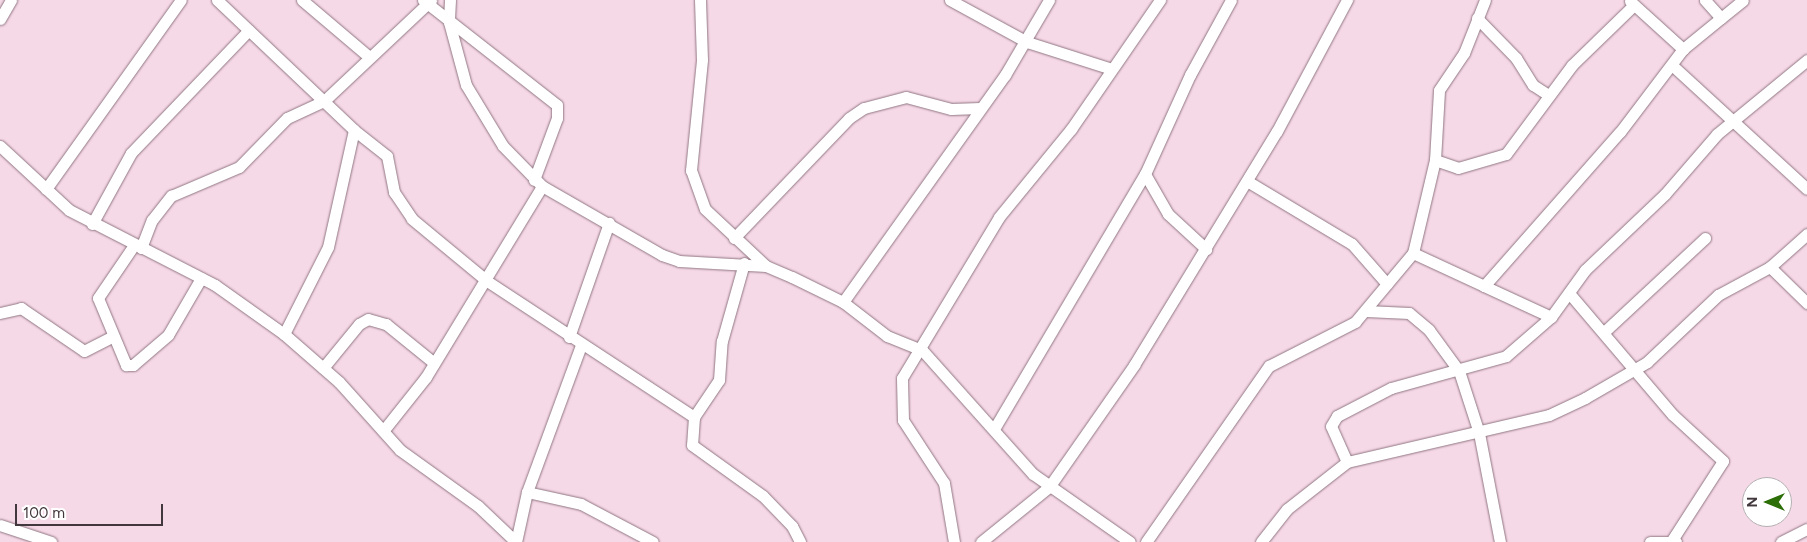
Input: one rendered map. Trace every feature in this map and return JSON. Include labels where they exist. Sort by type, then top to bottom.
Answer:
[{"type":"street","points":[[0,19],[11,0]]},
{"type":"street","points":[[46,189],[181,0]]},
{"type":"street","points":[[217,0],[354,130],[386,156],[394,192],[412,220],[487,281],[581,345],[694,417]]},
{"type":"street","points":[[302,0],[368,56]]},
{"type":"street","points":[[450,0],[450,22],[466,85],[503,146],[538,183],[679,261],[744,263],[766,266]]},
{"type":"street","points":[[700,0],[702,60],[691,170],[705,209],[766,266],[843,302],[869,325],[922,350],[994,429],[1012,454],[1049,487],[1117,538],[1130,542]]},
{"type":"street","points":[[950,0],[1027,42],[1112,69]]},
{"type":"street","points":[[843,302],[1027,42],[1049,0]]},
{"type":"street","points":[[954,542],[944,483],[920,452],[902,416],[902,378],[922,350],[993,226],[1072,129],[1160,0]]},
{"type":"street","points":[[994,429],[1145,174],[1190,75],[1231,0]]},
{"type":"street","points":[[981,542],[1049,487],[1134,366],[1247,181],[1347,0]]},
{"type":"street","points":[[1146,542],[1156,537],[1269,366],[1333,335],[1366,310],[1413,254],[1435,160],[1439,90],[1464,53],[1485,0]]},
{"type":"street","points":[[1706,0],[1721,18]]},
{"type":"street","points":[[1484,286],[1674,67],[1683,49],[1743,0]]},
{"type":"street","points":[[201,278],[168,335],[133,365],[126,365],[98,294],[138,246],[152,220],[171,196],[239,167],[303,108],[324,101],[368,56],[427,1],[450,22],[556,105],[557,118],[538,183],[487,281],[434,363],[383,432]]},
{"type":"street","points":[[1435,160],[1458,168],[1506,154],[1547,94],[1632,2],[1683,49]]},
{"type":"street","points":[[1477,18],[1516,58],[1533,86],[1547,94]]},
{"type":"street","points":[[92,224],[131,153],[249,30]]},
{"type":"street","points":[[1347,462],[1331,426],[1337,416],[1391,388],[1459,371],[1506,356],[1551,317],[1586,270],[1731,122],[1807,60]]},
{"type":"street","points":[[1674,67],[1731,122],[1807,189]]},
{"type":"street","points":[[303,108],[308,85]]},
{"type":"street","points":[[734,238],[850,118],[864,108],[906,97],[952,109],[980,108]]},
{"type":"street","points":[[284,334],[328,247],[354,130]]},
{"type":"street","points":[[0,146],[46,189],[92,224],[201,278],[284,334],[323,368],[383,432],[516,542],[527,492],[581,345]]},
{"type":"street","points":[[1145,174],[1168,214],[1206,249]]},
{"type":"street","points":[[1247,181],[1352,244],[1387,284]]},
{"type":"street","points":[[569,336],[609,223]]},
{"type":"street","points":[[1266,541],[1287,509],[1347,462],[1479,433],[1560,410],[1638,368],[1670,345],[1718,295],[1770,267],[1807,234]]},
{"type":"street","points":[[1604,332],[1705,238]]},
{"type":"street","points":[[1413,254],[1551,317]]},
{"type":"street","points":[[744,263],[722,341],[718,380],[694,417],[692,445],[762,496],[792,526],[800,542]]},
{"type":"street","points":[[1770,267],[1807,303]]},
{"type":"street","points":[[1569,293],[1638,368],[1697,440],[1723,461],[1674,541],[1650,542]]},
{"type":"street","points":[[0,313],[21,308],[84,352],[113,336]]},
{"type":"street","points":[[1366,310],[1409,313],[1429,330],[1459,371],[1479,433],[1500,542]]},
{"type":"street","points":[[323,368],[359,324],[368,319],[386,324],[434,363]]},
{"type":"street","points":[[527,492],[581,504],[653,542]]},
{"type":"street","points":[[0,525],[51,542]]},
{"type":"street","points":[[1781,542],[1807,530]]}]
